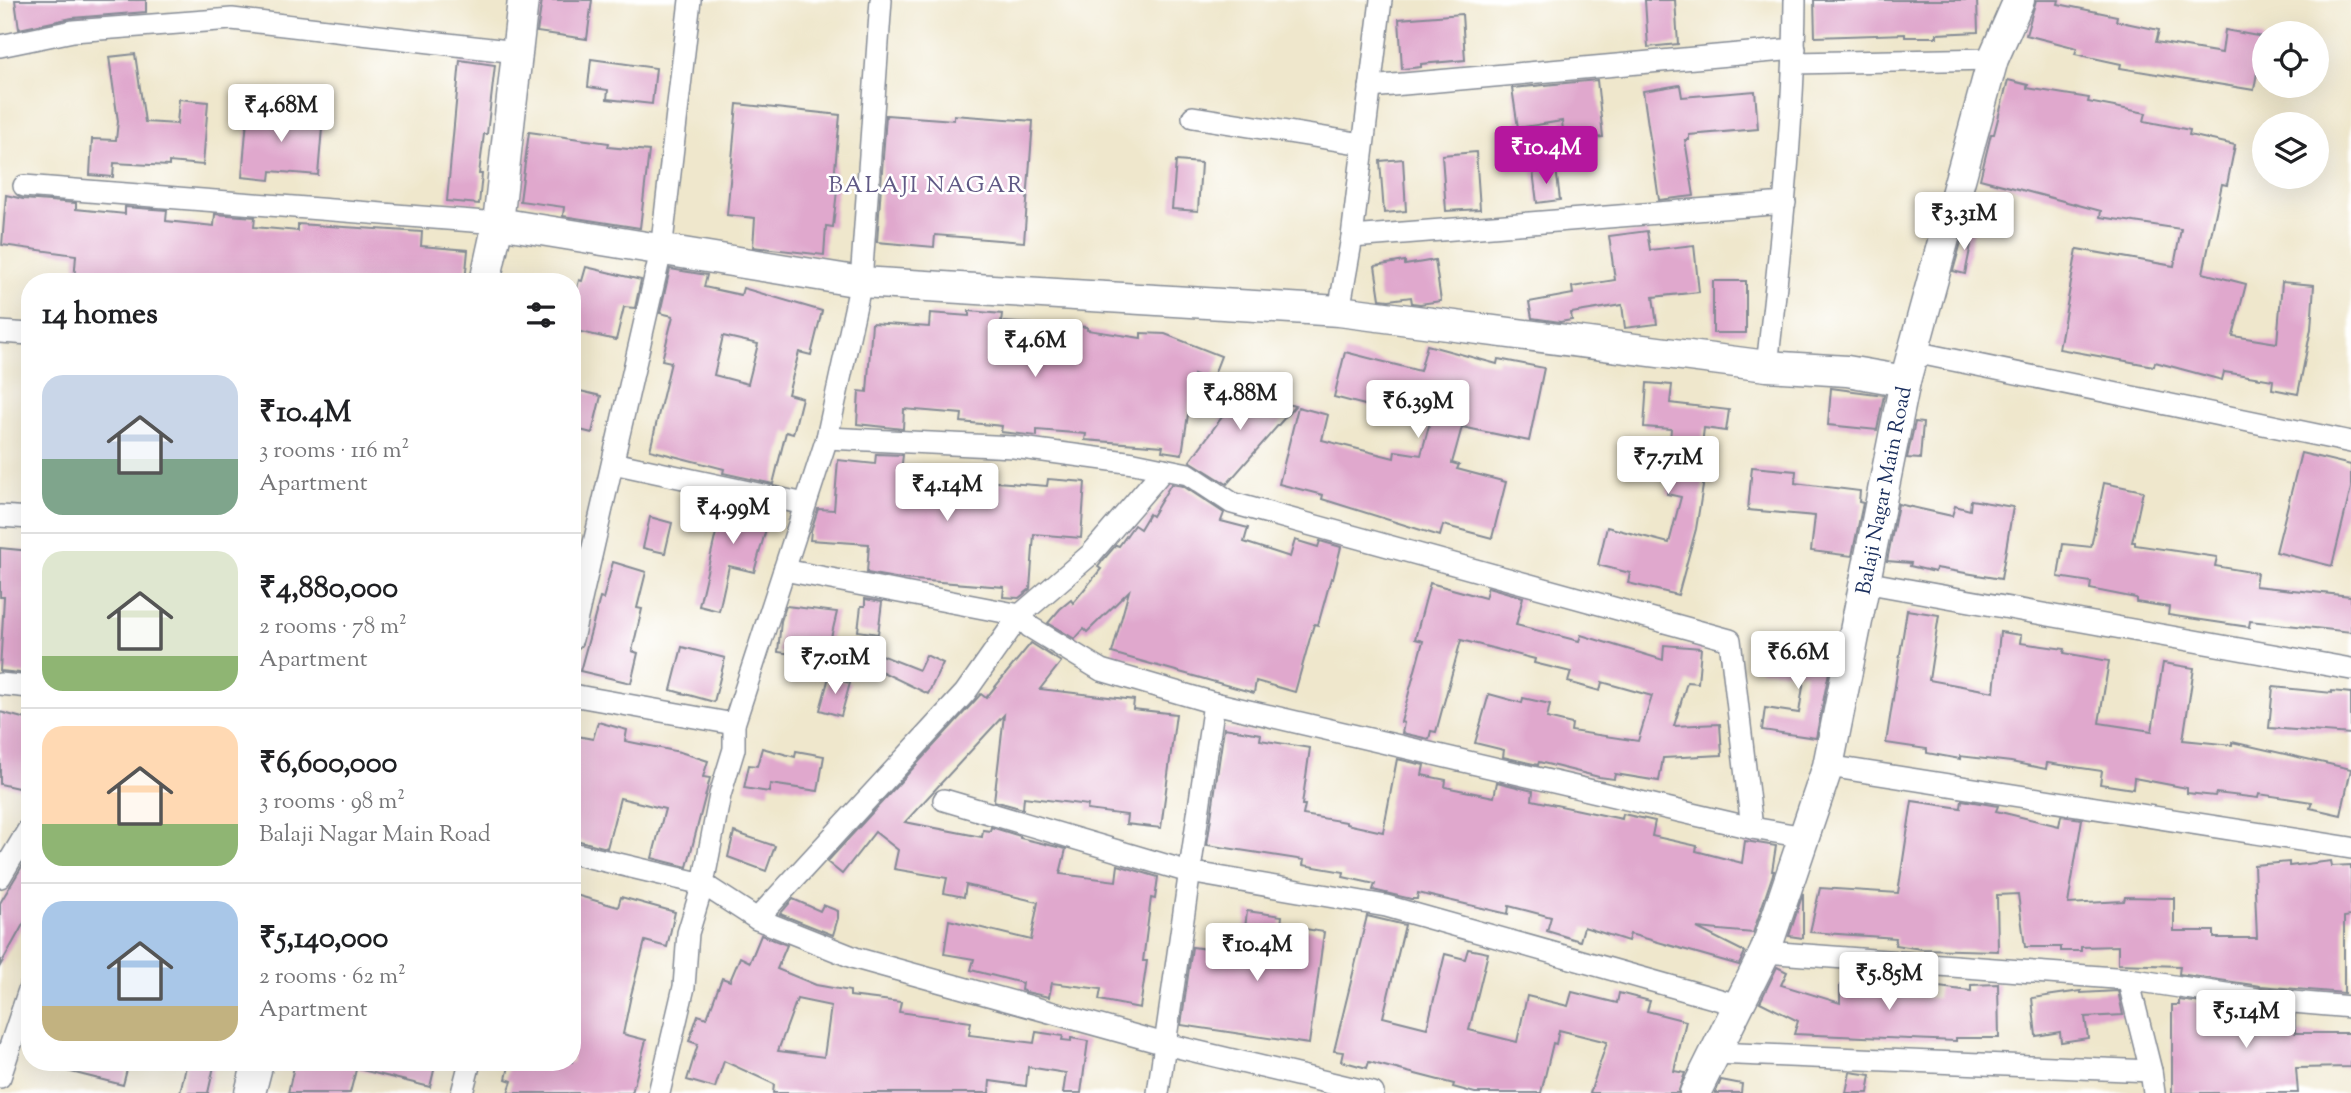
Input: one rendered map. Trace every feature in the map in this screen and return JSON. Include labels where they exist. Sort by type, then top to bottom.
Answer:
[{"type":"street","points":[[487,273],[498,223],[523,0]]},
{"type":"street","points":[[581,600],[662,251],[690,0]]},
{"type":"street","points":[[659,1093],[684,987],[688,933],[703,884],[720,795],[734,749],[734,724],[827,438],[861,282],[881,0]]},
{"type":"street","points":[[1339,311],[1352,237],[1381,0]]},
{"type":"street","points":[[1767,366],[1785,203],[1795,0]]},
{"type":"street","name":"Balaji Nagar Main Road","points":[[1695,1093],[1765,953],[1828,766],[1905,381],[1993,59],[2020,0]]},
{"type":"street","points":[[0,46],[73,31],[232,19],[517,52]]},
{"type":"street","points":[[1370,87],[1794,56],[1993,59]]},
{"type":"street","points":[[1193,117],[1363,144]]},
{"type":"street","points":[[24,186],[498,223],[861,282],[1339,311],[1767,366],[1847,370],[1905,381]]},
{"type":"street","points":[[1352,237],[1785,203]]},
{"type":"street","points":[[0,331],[21,333]]},
{"type":"street","points":[[1914,352],[2351,442]]},
{"type":"street","points":[[827,438],[1014,447],[1188,474],[1232,503],[1731,640],[1752,828]]},
{"type":"street","points":[[613,463],[805,505]]},
{"type":"street","points":[[757,919],[965,693],[1020,615],[1091,554],[1164,469]]},
{"type":"street","points":[[0,516],[21,517]]},
{"type":"street","points":[[784,570],[1020,615],[1030,627],[1101,670],[1213,703],[1752,828],[1805,837]]},
{"type":"street","points":[[1864,582],[2351,669]]},
{"type":"street","points":[[0,684],[21,686]]},
{"type":"street","points":[[581,697],[734,724]]},
{"type":"street","points":[[1158,1093],[1213,703]]},
{"type":"street","points":[[1828,766],[2351,848]]},
{"type":"street","points":[[944,800],[1189,872],[1385,906],[1738,1005]]},
{"type":"street","points":[[0,877],[21,842]]},
{"type":"street","points":[[581,855],[703,884],[757,919],[855,958],[1165,1044],[1373,1093]]},
{"type":"street","points":[[1765,953],[2128,979],[2258,999],[2351,1007]]},
{"type":"street","points":[[2128,979],[2151,1070],[2154,1093]]},
{"type":"street","points":[[0,1077],[21,1014]]},
{"type":"street","points":[[1713,1054],[2151,1070]]},
{"type":"street","points":[[250,1093],[256,1071]]},
{"type":"street","points":[[462,1093],[468,1071]]},
{"type":"building","points":[[15,0],[146,0],[146,12],[72,18],[19,29]]},
{"type":"building","points":[[542,0],[592,0],[587,39],[537,32]]},
{"type":"building","points":[[1645,0],[1675,0],[1678,44],[1648,47]]},
{"type":"building","points":[[1814,0],[1977,0],[1978,32],[1937,34],[1937,37],[1905,37],[1905,34],[1815,37]]},
{"type":"building","points":[[2036,0],[2059,0],[2058,4],[2117,16],[2116,21],[2159,30],[2156,42],[2222,53],[2225,30],[2252,35],[2252,90],[2120,68],[2121,64],[2075,54],[2077,48],[2026,35]]},
{"type":"building","points":[[1462,14],[1465,60],[1421,64],[1421,67],[1402,69],[1399,19]]},
{"type":"building","points":[[135,54],[145,122],[177,124],[179,99],[208,102],[203,165],[169,162],[169,166],[114,163],[113,177],[90,175],[92,139],[116,140],[118,121],[109,57]]},
{"type":"building","points":[[591,59],[656,68],[652,104],[607,99],[608,90],[588,87]]},
{"type":"building","points":[[460,60],[495,65],[487,134],[484,134],[479,174],[482,174],[479,204],[447,201]]},
{"type":"building","points":[[1597,80],[1603,137],[1564,140],[1562,121],[1518,128],[1512,88]]},
{"type":"building","points":[[2008,80],[2028,85],[2027,88],[2089,98],[2088,102],[2146,113],[2144,121],[2190,130],[2189,135],[2235,145],[2227,185],[2222,184],[2203,273],[2246,284],[2233,336],[2277,343],[2282,282],[2314,285],[2311,329],[2298,394],[2272,389],[2273,380],[2224,372],[2222,380],[2155,362],[2154,366],[2059,349],[2077,249],[2174,266],[2181,229],[2100,217],[2101,211],[1980,179]]},
{"type":"building","points":[[1680,85],[1682,97],[1755,91],[1758,129],[1689,135],[1689,140],[1685,140],[1694,196],[1659,200],[1643,91]]},
{"type":"building","points":[[737,104],[840,115],[834,180],[838,181],[833,227],[826,226],[824,255],[753,247],[755,218],[727,215]]},
{"type":"building","points":[[248,108],[323,116],[318,175],[271,171],[270,180],[242,177]]},
{"type":"building","points":[[886,115],[954,120],[954,115],[1033,121],[1024,242],[935,235],[934,247],[877,242]]},
{"type":"building","points":[[529,132],[609,143],[608,147],[649,151],[640,228],[563,216],[564,207],[520,201]]},
{"type":"building","points":[[1476,152],[1480,209],[1446,211],[1442,155]]},
{"type":"building","points":[[1403,159],[1406,211],[1384,213],[1380,161]]},
{"type":"building","points":[[1176,161],[1201,163],[1198,211],[1172,209]]},
{"type":"building","points":[[1556,168],[1560,200],[1537,203],[1533,171]]},
{"type":"building","points":[[6,195],[76,203],[76,209],[125,214],[125,207],[167,210],[166,221],[214,226],[215,214],[255,217],[254,227],[298,231],[298,224],[422,232],[421,246],[468,250],[466,273],[75,273],[76,255],[2,245]]},
{"type":"building","points":[[1965,228],[1974,230],[1965,274],[1953,271]]},
{"type":"building","points":[[1647,231],[1650,250],[1694,245],[1699,292],[1653,297],[1657,324],[1625,328],[1622,305],[1571,313],[1572,320],[1560,322],[1532,318],[1529,302],[1573,294],[1572,287],[1615,280],[1609,236]]},
{"type":"building","points":[[1435,260],[1441,301],[1420,304],[1412,303],[1411,297],[1380,299],[1375,266]]},
{"type":"building","points":[[586,267],[641,280],[635,308],[624,307],[616,340],[581,332],[582,281]]},
{"type":"building","points":[[670,269],[707,275],[704,287],[741,295],[743,288],[822,311],[811,355],[799,352],[788,394],[802,398],[793,434],[786,432],[773,484],[723,473],[724,469],[650,450],[671,362],[662,360],[673,316],[660,313]],"holes":[[[723,336],[758,344],[748,384],[714,375]]]},
{"type":"building","points":[[1713,281],[1746,281],[1746,333],[1713,333]]},
{"type":"building","points":[[969,311],[1002,314],[1001,322],[1087,327],[1087,330],[1141,338],[1141,333],[1165,334],[1221,356],[1211,382],[1194,375],[1182,454],[1162,451],[1163,446],[1085,440],[1086,434],[1037,430],[1037,436],[1001,432],[1002,426],[961,422],[962,414],[904,409],[903,429],[857,424],[859,391],[867,392],[872,323],[929,327],[930,313],[969,316]]},
{"type":"building","points":[[1427,345],[1497,364],[1498,359],[1544,368],[1529,441],[1462,427],[1452,463],[1459,465],[1457,469],[1506,482],[1492,538],[1443,525],[1440,536],[1322,499],[1323,495],[1279,484],[1298,407],[1328,415],[1322,440],[1394,458],[1395,451],[1421,455],[1430,422],[1334,397],[1345,352],[1420,371]]},
{"type":"building","points":[[1249,380],[1279,402],[1295,406],[1227,484],[1190,461]]},
{"type":"building","points":[[1647,383],[1672,385],[1670,403],[1729,410],[1726,431],[1704,428],[1698,479],[1704,480],[1696,529],[1678,595],[1628,583],[1630,573],[1598,565],[1607,527],[1669,543],[1681,497],[1667,494],[1674,450],[1669,450],[1671,429],[1644,427]]},
{"type":"building","points":[[1831,388],[1884,395],[1877,430],[1828,425]]},
{"type":"building","points":[[581,391],[601,396],[592,433],[581,430]]},
{"type":"building","points":[[1915,422],[1923,423],[1920,459],[1907,458]]},
{"type":"building","points":[[2301,453],[2351,465],[2351,488],[2332,566],[2276,552]]},
{"type":"building","points":[[876,454],[903,455],[901,471],[957,475],[957,479],[1047,486],[1048,479],[1085,482],[1081,538],[1034,534],[1030,589],[1019,598],[1003,597],[1004,587],[901,579],[867,573],[869,544],[810,540],[818,509],[834,510],[838,460],[875,464]]},
{"type":"building","points":[[1752,467],[1796,471],[1795,483],[1860,491],[1859,502],[1863,503],[1852,556],[1811,551],[1815,516],[1748,510]]},
{"type":"building","points":[[2104,483],[2143,491],[2132,542],[2135,542],[2135,545],[2217,557],[2215,566],[2257,573],[2255,586],[2351,596],[2351,632],[2250,621],[2249,627],[2168,615],[2169,607],[2136,602],[2136,598],[2090,589],[2091,582],[2058,577],[2063,544],[2091,547]]},
{"type":"building","points":[[1171,484],[1183,486],[1224,513],[1221,521],[1248,528],[1244,542],[1290,557],[1295,540],[1318,547],[1320,541],[1341,547],[1318,625],[1314,624],[1295,692],[1256,681],[1254,693],[1112,653],[1129,591],[1087,632],[1084,629],[1075,639],[1048,623],[1071,600],[1073,603],[1101,569],[1098,567],[1103,560],[1116,545],[1119,546],[1134,525],[1140,529],[1149,514],[1152,516]]},
{"type":"building","points":[[716,498],[771,511],[754,572],[729,566],[719,611],[699,606],[719,520],[710,518]]},
{"type":"building","points":[[1971,500],[2013,507],[2001,579],[1936,568],[1935,572],[1910,566],[1911,563],[1887,561],[1898,504],[1952,516],[1955,506],[1970,510]]},
{"type":"building","points":[[650,517],[672,523],[665,553],[643,548]]},
{"type":"building","points":[[0,548],[21,550],[21,673],[0,671],[4,597],[0,597]]},
{"type":"building","points":[[613,562],[646,572],[637,608],[642,609],[632,651],[638,653],[631,683],[581,671],[600,598],[603,599]]},
{"type":"building","points":[[1430,583],[1485,598],[1488,587],[1523,597],[1516,625],[1579,641],[1581,635],[1663,660],[1664,645],[1701,648],[1698,683],[1687,682],[1674,726],[1720,724],[1722,755],[1663,758],[1659,781],[1615,774],[1614,779],[1599,777],[1539,762],[1538,765],[1503,757],[1504,750],[1475,743],[1489,694],[1522,703],[1523,698],[1550,704],[1547,718],[1572,724],[1571,731],[1638,741],[1652,696],[1602,682],[1600,691],[1568,682],[1571,672],[1534,663],[1535,659],[1461,640],[1436,732],[1431,731],[1429,739],[1402,733],[1404,723],[1401,722],[1423,641],[1415,639]]},
{"type":"building","points":[[865,599],[882,602],[878,634],[858,631],[861,606],[865,606]]},
{"type":"building","points":[[786,606],[837,612],[826,659],[778,652],[781,621]]},
{"type":"building","points":[[1907,610],[1939,615],[1929,680],[1994,692],[2000,632],[2021,635],[2020,643],[2065,649],[2064,653],[2109,661],[2099,723],[2152,731],[2163,663],[2194,668],[2183,740],[2232,745],[2232,742],[2351,769],[2341,815],[2310,808],[2312,802],[2259,794],[2258,798],[2187,793],[2187,788],[2134,778],[2133,789],[2100,784],[2102,771],[2047,763],[2046,769],[1960,756],[1960,759],[1927,753],[1927,749],[1886,743]]},
{"type":"building","points":[[1031,643],[1061,662],[1040,689],[1134,700],[1133,709],[1176,714],[1161,828],[1126,824],[1127,815],[1087,810],[1088,805],[1024,797],[1023,809],[994,801],[1004,715],[905,822],[982,837],[983,830],[990,831],[991,827],[1020,838],[1066,849],[1060,874],[1116,881],[1118,865],[1158,877],[1155,899],[1151,898],[1143,961],[1147,961],[1140,1008],[1099,1000],[1101,989],[1052,983],[1049,997],[1026,992],[1021,990],[1022,983],[971,970],[974,959],[944,954],[949,920],[1031,940],[1038,902],[966,885],[964,897],[944,893],[947,878],[894,869],[898,850],[875,832],[842,874],[827,862],[981,694],[986,698]]},
{"type":"building","points":[[682,647],[725,658],[714,702],[671,690]]},
{"type":"building","points":[[1761,650],[1830,654],[1830,667],[1816,738],[1762,730],[1765,708],[1799,713],[1805,673],[1760,670]]},
{"type":"building","points":[[876,653],[919,670],[926,655],[943,663],[928,694],[870,666]]},
{"type":"building","points":[[829,677],[850,683],[841,716],[820,710]]},
{"type":"building","points":[[2273,687],[2351,693],[2351,734],[2269,728]]},
{"type":"building","points":[[0,712],[21,718],[21,789],[0,784]]},
{"type":"building","points":[[598,722],[627,730],[625,741],[680,752],[708,761],[703,777],[710,778],[687,867],[652,858],[665,809],[620,798],[607,848],[581,841],[581,737],[593,739]]},
{"type":"building","points":[[1224,728],[1261,734],[1260,740],[1310,748],[1303,815],[1383,832],[1397,759],[1424,765],[1422,775],[1446,780],[1445,787],[1494,797],[1497,782],[1533,791],[1532,800],[1622,819],[1623,814],[1655,821],[1652,836],[1697,846],[1696,851],[1742,863],[1745,841],[1776,846],[1774,871],[1753,933],[1697,928],[1745,952],[1739,965],[1630,934],[1628,941],[1584,927],[1580,941],[1547,931],[1551,917],[1509,906],[1508,914],[1418,893],[1417,899],[1411,899],[1373,890],[1375,884],[1343,877],[1344,872],[1303,865],[1304,860],[1207,845]]},
{"type":"building","points":[[762,748],[795,757],[796,751],[824,756],[818,791],[770,784],[769,792],[744,788],[749,765],[757,766]]},
{"type":"building","points":[[1962,800],[1998,806],[1996,811],[2059,826],[2061,816],[2082,819],[2068,904],[2124,901],[2125,897],[2174,898],[2174,931],[2214,931],[2214,938],[2257,938],[2254,865],[2289,862],[2289,866],[2331,861],[2332,866],[2351,865],[2351,916],[2344,917],[2344,993],[2260,986],[2179,974],[2180,966],[2118,964],[2118,946],[2081,947],[2081,951],[2061,951],[2061,947],[2025,947],[2018,894],[1997,895],[1998,951],[1921,949],[1895,945],[1896,938],[1810,932],[1820,888],[1898,893],[1912,801],[1961,808]]},
{"type":"building","points":[[734,832],[775,846],[766,871],[728,857]]},
{"type":"building","points":[[21,868],[21,928],[0,966],[0,903]]},
{"type":"building","points":[[1803,893],[1803,938],[1789,936]]},
{"type":"building","points":[[581,897],[618,907],[621,897],[675,912],[667,947],[645,941],[631,995],[623,1034],[646,1040],[632,1093],[508,1093],[512,1081],[506,1079],[508,1071],[581,1071]]},
{"type":"building","points":[[793,899],[820,911],[823,905],[838,911],[833,935],[780,914]]},
{"type":"building","points":[[1247,911],[1282,916],[1281,925],[1324,932],[1309,1044],[1181,1025],[1192,947],[1242,954]]},
{"type":"building","points":[[1367,916],[1405,925],[1383,1017],[1427,1028],[1445,954],[1465,959],[1468,949],[1488,953],[1469,1030],[1517,1042],[1527,996],[1568,1006],[1572,992],[1617,1003],[1619,993],[1650,1001],[1647,1011],[1686,1021],[1674,1071],[1685,1073],[1678,1093],[1590,1093],[1607,1042],[1559,1030],[1556,1044],[1553,1043],[1541,1093],[1475,1093],[1453,1087],[1454,1084],[1369,1062],[1367,1068],[1341,1061],[1343,1052],[1334,1051]]},
{"type":"building","points":[[761,935],[787,945],[777,969],[816,985],[850,991],[850,996],[901,1002],[899,1012],[971,1022],[969,1035],[1034,1043],[1036,1032],[1063,1036],[1062,1040],[1071,1041],[1071,1038],[1088,1041],[1081,1093],[1063,1093],[1066,1073],[1028,1067],[1026,1086],[990,1081],[989,1093],[773,1093],[774,1084],[724,1061],[715,1088],[687,1080],[698,1044],[689,1041],[698,1015],[707,1018],[722,978],[730,981],[740,957],[750,962]],"holes":[[[797,999],[831,1006],[824,1057],[778,1051]]]},
{"type":"building","points":[[1777,967],[1787,972],[1781,985],[1840,1003],[1840,985],[1877,986],[1877,983],[1899,983],[1898,996],[1937,998],[1939,987],[1971,991],[1971,985],[1998,984],[1999,1038],[1956,1038],[1956,1041],[1794,1034],[1798,1021],[1760,1002]]},
{"type":"building","points":[[2081,991],[2118,991],[2123,1015],[2085,1017],[2088,1038],[2061,1042],[2060,1032],[2036,1036],[2032,998]]},
{"type":"building","points":[[2179,1000],[2295,1015],[2295,1033],[2351,1033],[2351,1067],[2296,1068],[2298,1093],[2172,1093],[2172,1005],[2179,1005]]},
{"type":"building","points":[[67,1071],[127,1071],[123,1085]]},
{"type":"building","points":[[185,1071],[213,1071],[208,1093],[180,1093]]},
{"type":"building","points":[[293,1071],[356,1071],[350,1093],[288,1093]]},
{"type":"building","points":[[366,1071],[434,1071],[430,1087]]},
{"type":"building","points":[[1850,1072],[1871,1075],[1868,1093],[1846,1093]]},
{"type":"building","points":[[1721,1080],[1742,1084],[1741,1093],[1715,1093]]},
{"type":"district","name":"BALAJI NAGAR","points":[[927,184]]}]
